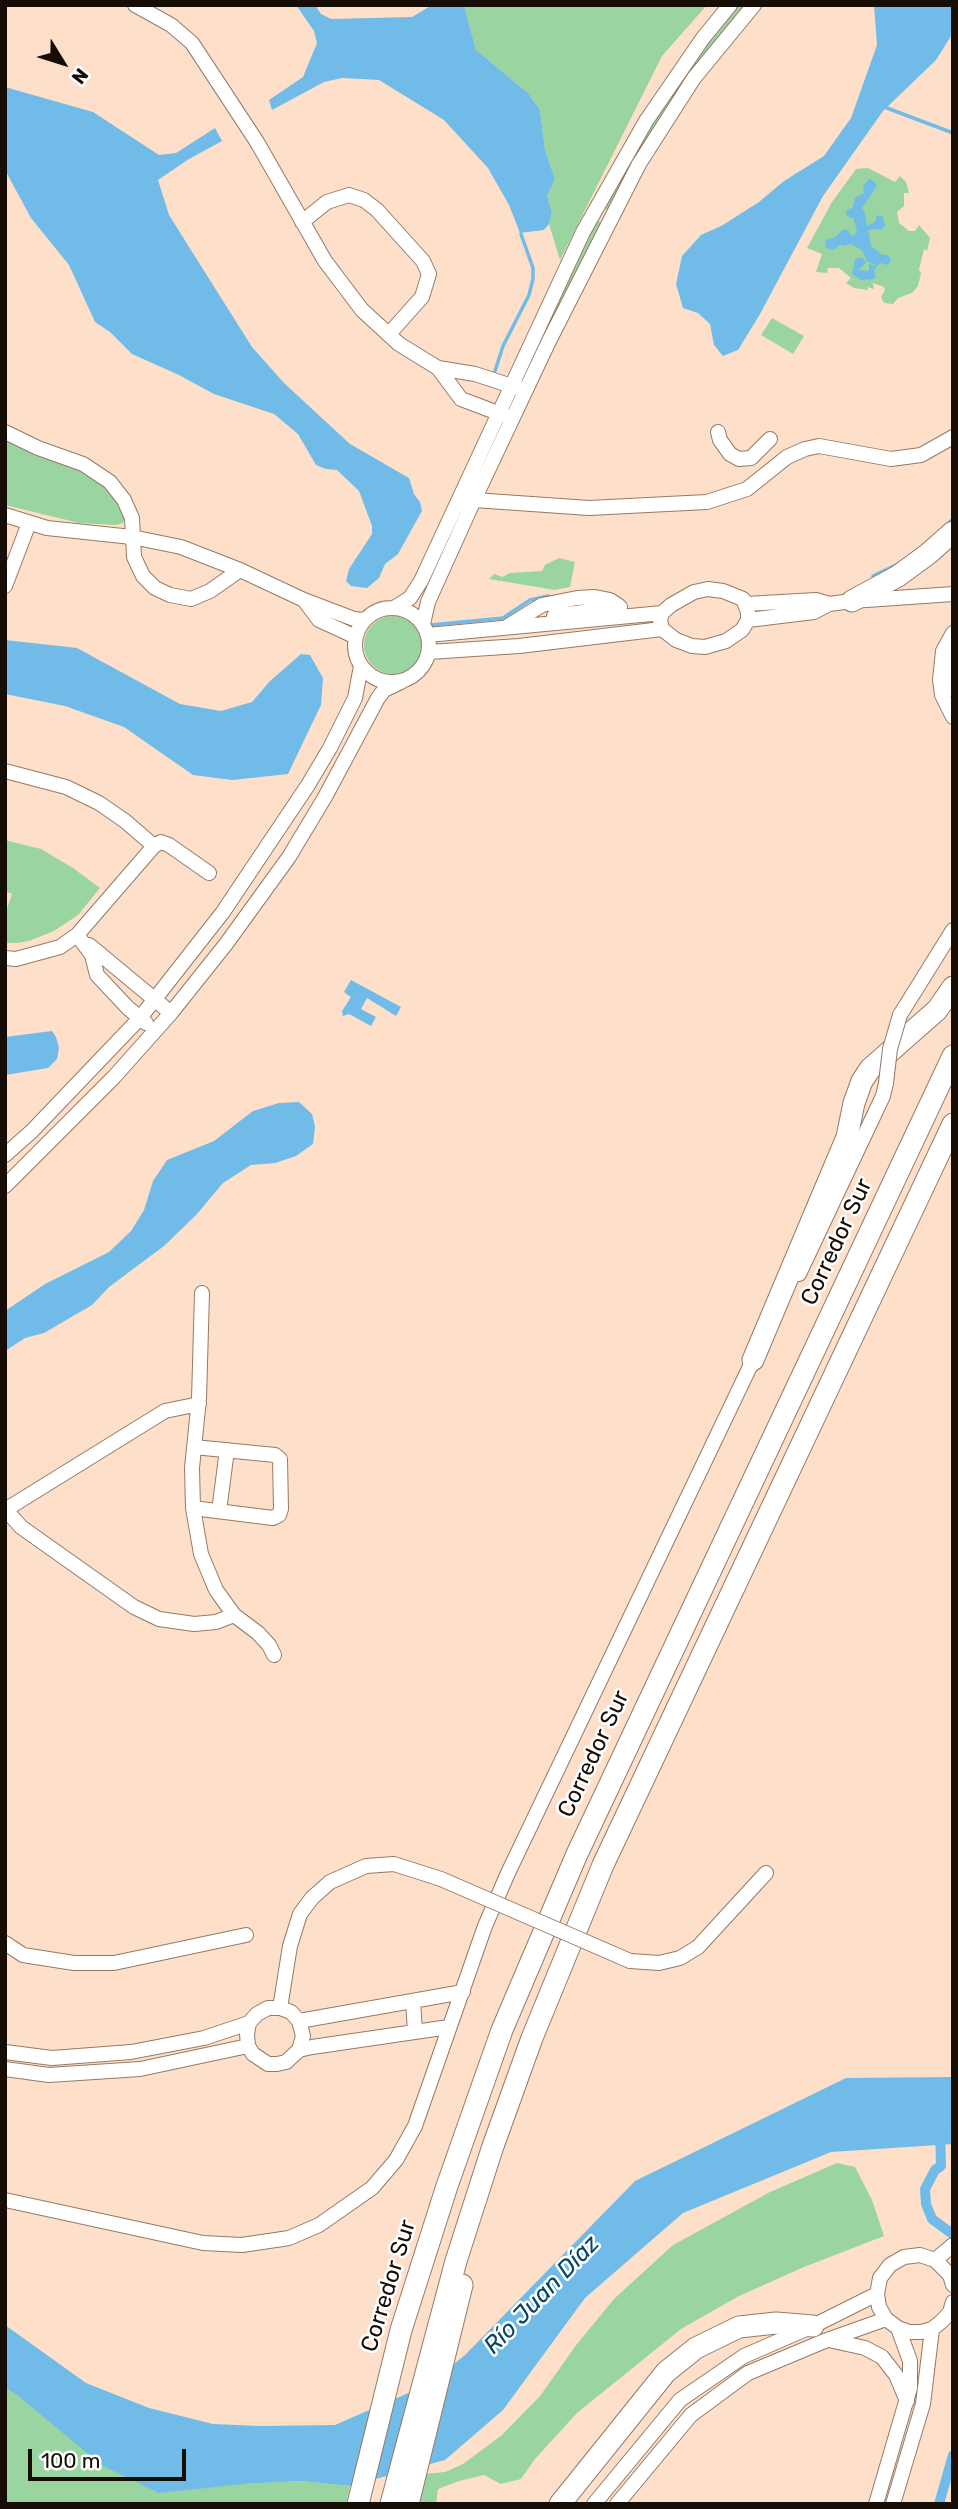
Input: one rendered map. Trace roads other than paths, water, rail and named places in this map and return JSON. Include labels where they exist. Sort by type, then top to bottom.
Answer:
[{"type":"highway","points":[[852,601],[898,576],[953,531]]},
{"type":"highway","points":[[953,650],[950,671],[953,686]]},
{"type":"highway","points":[[753,1360],[847,1137],[862,1081],[870,1069],[937,1010],[953,987]]},
{"type":"highway","name":"Corredor Sur","points":[[358,2504],[401,2330],[447,2186],[502,2030],[576,1854],[953,1056]]},
{"type":"highway","points":[[391,2504],[442,2341],[492,2149],[532,2038],[603,1865],[953,1124]]},
{"type":"highway","points":[[560,2504],[666,2372],[696,2348],[739,2327],[776,2323],[820,2333]]},
{"type":"highway","points":[[408,2504],[442,2341]]},
{"type":"street","points":[[135,5],[171,25],[192,43],[257,142],[326,261],[362,310],[399,344],[438,368],[461,399],[506,416]]},
{"type":"street","points":[[359,619],[394,608],[410,598],[421,581],[519,388],[583,232],[646,121],[703,38],[730,5]]},
{"type":"street","points":[[519,388],[639,164],[694,78],[754,5]]},
{"type":"street","points":[[302,222],[327,202],[349,195],[364,200],[377,210],[423,261],[429,274],[422,297],[389,334]]},
{"type":"street","points":[[438,368],[475,374],[519,388]]},
{"type":"street","points":[[5,1186],[74,1119],[172,1013],[289,857],[325,797],[378,698],[384,690],[417,673],[429,652],[425,629],[428,602],[474,500],[506,416]]},
{"type":"street","points":[[5,432],[38,448],[83,464],[110,482],[124,500],[132,519],[134,558],[143,576],[155,588],[170,595],[191,599],[210,591],[240,570]]},
{"type":"street","points":[[718,432],[730,454],[739,459],[751,458],[770,439]]},
{"type":"street","points":[[474,500],[589,508],[706,502],[747,489],[787,457],[805,449],[819,446],[891,459],[921,454],[953,437]]},
{"type":"street","points":[[5,515],[47,528],[132,537],[181,547],[240,570],[304,600],[319,620],[356,637]]},
{"type":"street","points":[[5,586],[29,523]]},
{"type":"street","points":[[746,604],[748,620],[742,630],[731,638],[705,647],[676,640],[662,629],[662,613],[681,597],[708,589],[735,595],[746,604],[816,600],[829,604]]},
{"type":"street","points":[[748,620],[814,612],[829,604],[852,601],[953,594]]},
{"type":"street","points":[[304,600],[325,596],[342,603],[359,619]]},
{"type":"street","points":[[425,629],[509,625],[595,597],[610,600],[633,616]]},
{"type":"street","points":[[394,608],[415,616],[425,629]]},
{"type":"street","points":[[543,616],[633,616],[662,613]]},
{"type":"street","points":[[543,616],[547,643]]},
{"type":"street","points":[[359,619],[356,657],[361,666],[369,675],[379,680],[390,683],[401,681]]},
{"type":"street","points":[[429,652],[547,643],[662,629]]},
{"type":"street","points":[[953,633],[943,651],[940,680],[942,695],[953,717]]},
{"type":"street","points":[[5,1155],[33,1131],[140,1018],[223,912],[309,785],[355,698],[361,666]]},
{"type":"street","points":[[5,771],[66,787],[99,803],[154,846]]},
{"type":"street","points":[[5,958],[16,958],[60,947],[77,935],[154,846],[161,842],[209,873]]},
{"type":"street","points":[[5,2200],[110,2225],[203,2243],[242,2245],[289,2238],[319,2225],[372,2188],[396,2160],[415,2126],[485,1926],[508,1873],[753,1360],[815,1244],[883,1096],[890,1049],[900,1015],[953,930]]},
{"type":"street","points":[[77,935],[172,1013]]},
{"type":"street","points":[[77,935],[92,955],[97,975],[156,1031]]},
{"type":"street","points":[[202,1293],[193,1508],[201,1554],[216,1590],[234,1615],[258,1633],[269,1644],[274,1655]]},
{"type":"street","points":[[199,1404],[165,1410],[5,1510],[21,1527],[134,1607],[159,1619],[194,1625],[216,1622],[234,1615]]},
{"type":"street","points":[[193,1508],[274,1518],[279,1515],[281,1508],[280,1459],[275,1455],[194,1447]]},
{"type":"street","points":[[219,1511],[227,1450]]},
{"type":"street","points":[[280,2008],[290,1946],[300,1914],[312,1898],[330,1882],[366,1866],[394,1864],[441,1879],[630,1961],[659,1963],[680,1958],[698,1947],[766,1873]]},
{"type":"street","points":[[5,1943],[23,1955],[74,1963],[114,1963],[246,1936]]},
{"type":"street","points":[[299,2021],[463,1992]]},
{"type":"street","points":[[413,2001],[415,2032]]},
{"type":"street","points":[[268,2008],[291,2012],[299,2021],[303,2036],[299,2050],[286,2062],[268,2064],[259,2060],[248,2046],[250,2023],[257,2014],[268,2008]]},
{"type":"street","points":[[5,2052],[52,2058],[131,2052],[204,2038],[250,2023]]},
{"type":"street","points":[[299,2050],[449,2027]]},
{"type":"street","points":[[5,2069],[49,2075],[140,2069],[248,2046]]},
{"type":"street","points":[[935,2260],[953,2245]]},
{"type":"street","points":[[876,2504],[907,2401],[911,2374],[910,2361],[892,2324],[879,2307],[877,2294],[880,2278],[890,2265],[904,2257],[920,2255],[935,2260],[952,2277]]},
{"type":"street","points":[[617,2504],[691,2414],[748,2373],[820,2333],[877,2294]]},
{"type":"street","points":[[594,2504],[680,2400],[744,2356],[820,2333],[892,2324],[909,2332],[932,2329],[950,2312],[953,2302]]},
{"type":"street","points":[[892,2504],[923,2404],[932,2329]]},
{"type":"street","points":[[820,2333],[865,2347],[882,2357],[896,2375],[907,2401]]},
{"type":"water","points":[[296,5],[315,5],[321,14],[331,19],[412,17],[432,5],[464,5],[476,50],[528,93],[540,110],[545,150],[555,179],[547,196],[552,213],[544,230],[520,233],[509,205],[488,168],[444,120],[379,80],[342,78],[324,82],[272,110],[269,100],[303,77],[317,43],[314,31]]},
{"type":"water","points":[[874,5],[953,5],[953,33],[936,60],[883,111],[823,196],[738,350],[723,356],[714,345],[710,324],[698,313],[683,308],[676,284],[682,256],[701,235],[723,225],[759,202],[784,181],[824,156],[851,118],[877,45]]},
{"type":"water","points":[[5,87],[93,112],[159,155],[176,153],[215,128],[222,141],[158,180],[169,215],[252,347],[284,383],[350,444],[409,478],[414,494],[420,502],[422,511],[398,554],[385,564],[379,578],[367,588],[351,586],[346,581],[349,569],[372,534],[372,526],[359,491],[337,470],[316,465],[298,434],[274,414],[214,394],[132,354],[110,332],[95,322],[69,265],[31,218],[5,170]]},
{"type":"water","points":[[869,179],[877,186],[862,208],[867,226],[875,222],[877,215],[883,217],[885,226],[882,229],[868,230],[871,246],[882,255],[888,255],[891,260],[888,265],[881,263],[877,266],[867,261],[862,250],[851,244],[840,245],[833,250],[825,247],[826,240],[836,237],[842,230],[846,229],[852,236],[857,232],[854,219],[847,216],[846,211],[853,207],[855,198],[864,193],[863,186]]},
{"type":"water","points":[[862,257],[866,262],[859,270],[869,270],[869,264],[877,267],[874,279],[861,280],[852,274],[855,259]]},
{"type":"water","points":[[5,640],[77,648],[180,704],[221,711],[252,702],[270,681],[301,654],[310,655],[323,678],[321,705],[288,774],[232,780],[193,775],[124,727],[65,706],[5,694]]},
{"type":"water","points":[[351,980],[401,1007],[396,1016],[367,998],[361,1009],[376,1017],[371,1026],[349,1014],[343,1016],[342,1011],[351,997],[344,992]]},
{"type":"water","points":[[52,1031],[59,1048],[57,1059],[48,1068],[5,1075],[5,1037]]},
{"type":"water","points":[[299,1102],[312,1114],[315,1127],[313,1144],[296,1156],[275,1163],[251,1165],[223,1183],[197,1214],[164,1246],[109,1287],[92,1305],[44,1333],[25,1338],[5,1351],[5,1311],[45,1284],[109,1252],[131,1231],[144,1210],[153,1181],[167,1160],[214,1141],[253,1111],[279,1103]]},
{"type":"water","name":"Río Juan Díaz","points":[[953,2077],[953,2144],[831,2152],[683,2213],[585,2298],[503,2410],[445,2460],[350,2486],[302,2481],[159,2493],[103,2466],[5,2388],[5,2325],[86,2383],[149,2408],[213,2424],[335,2425],[429,2384],[465,2355],[635,2181],[846,2078]]},
{"type":"waterway","points":[[887,108],[953,133]]},
{"type":"waterway","points":[[495,371],[503,346],[529,295],[533,279],[533,268],[521,234]]},
{"type":"waterway","points":[[946,525],[953,519]]},
{"type":"waterway","points":[[873,576],[900,563]]},
{"type":"waterway","points":[[431,625],[503,618],[530,600],[548,596]]},
{"type":"waterway","points":[[940,2130],[941,2166],[935,2170],[925,2189],[926,2204],[932,2219],[951,2233]]},
{"type":"waterway","points":[[939,2504],[953,2455]]}]
